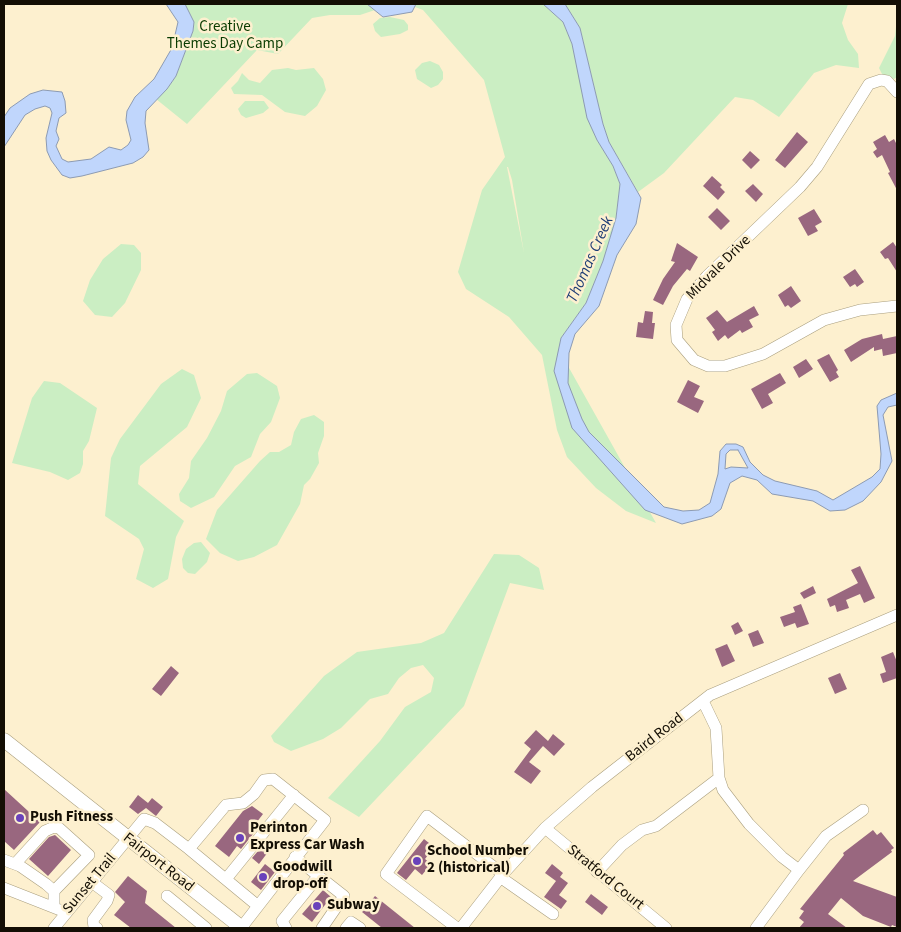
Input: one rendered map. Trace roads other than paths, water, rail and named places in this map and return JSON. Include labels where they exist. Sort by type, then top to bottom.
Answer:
[{"type":"main road","name":"Fairport Road","points":[[5,744],[235,926]]},
{"type":"street","name":"Midvale Drive","points":[[897,92],[887,81],[881,80],[869,84],[817,168],[800,187],[707,276],[687,299],[678,316],[676,332],[681,347],[694,360],[708,366],[725,366],[762,354],[824,320],[860,310],[897,306]]},
{"type":"street","name":"Baird Road","points":[[461,928],[502,875],[544,828],[592,787],[710,695],[897,615]]},
{"type":"street","points":[[702,701],[716,728],[719,778],[723,790],[749,824],[782,857],[799,870]]},
{"type":"street","points":[[598,872],[622,845],[642,830],[656,826],[719,778]]},
{"type":"street","points":[[235,926],[258,906],[324,820],[273,779],[264,780],[254,794],[243,804],[226,805],[189,850],[258,906]]},
{"type":"street","points":[[226,879],[294,796]]},
{"type":"street","points":[[756,928],[826,836],[863,810]]},
{"type":"street","points":[[457,928],[386,874],[427,816],[553,914]]},
{"type":"street","name":"Sunset Trail","points":[[54,928],[93,883],[111,857],[144,820],[155,823],[189,850]]},
{"type":"street","points":[[16,864],[49,828],[59,828],[88,855],[54,891],[54,906]]},
{"type":"street","name":"Stratford Court","points":[[544,828],[666,928]]},
{"type":"street","points":[[296,857],[344,896],[322,928]]},
{"type":"street","points":[[4,860],[16,864],[40,879],[54,891]]},
{"type":"street","points":[[286,928],[282,921],[316,878],[316,874]]},
{"type":"street","points":[[93,883],[109,895],[107,901],[92,920],[97,928]]},
{"type":"street","points":[[4,888],[29,900],[54,906],[65,914]]},
{"type":"street","points":[[167,896],[206,928]]},
{"type":"street","points":[[346,928],[351,922],[360,928]]},
{"type":"water","points":[[166,4],[185,4],[194,22],[193,31],[176,76],[167,89],[146,111],[145,123],[149,150],[143,157],[133,163],[82,176],[70,178],[62,175],[47,151],[46,138],[52,113],[50,108],[45,106],[25,115],[4,147],[4,117],[10,108],[30,94],[43,90],[62,92],[65,101],[66,113],[59,118],[56,131],[59,139],[56,146],[62,159],[68,162],[91,159],[109,147],[121,150],[128,145],[131,140],[126,120],[127,111],[135,97],[154,79],[172,48],[178,22]]},
{"type":"water","points":[[367,4],[416,4],[412,12],[383,17]]},
{"type":"water","points":[[543,4],[565,4],[580,28],[609,142],[641,198],[636,224],[617,255],[599,306],[575,334],[569,353],[568,383],[589,432],[664,507],[683,511],[699,510],[710,503],[718,474],[720,451],[726,444],[736,444],[743,447],[750,462],[763,475],[775,481],[817,491],[833,500],[872,477],[880,469],[881,454],[877,406],[881,400],[897,393],[897,405],[888,407],[883,415],[892,461],[881,482],[863,501],[845,510],[830,511],[813,501],[772,494],[757,480],[742,476],[730,483],[721,509],[712,516],[682,524],[645,510],[572,428],[554,371],[561,338],[586,303],[603,261],[616,218],[620,184],[613,166],[597,140],[587,118],[572,44],[563,22]],"holes":[[[730,450],[738,450],[748,468],[731,467],[725,469],[726,454]]]},
{"type":"place","name":"Push Fitness","points":[[20,818]]},
{"type":"place","name":"Perinton Express Car Wash","points":[[240,838]]},
{"type":"place","name":"School Number 2 (historical)","points":[[417,861]]},
{"type":"place","name":"Goodwill drop-off","points":[[263,877]]},
{"type":"place","name":"Subway","points":[[317,906]]},
{"type":"park label","name":"Creative Themes Day Camp","points":[[225,36]]},
{"type":"water label","name":"Thomas Creek","points":[[591,260]]}]
